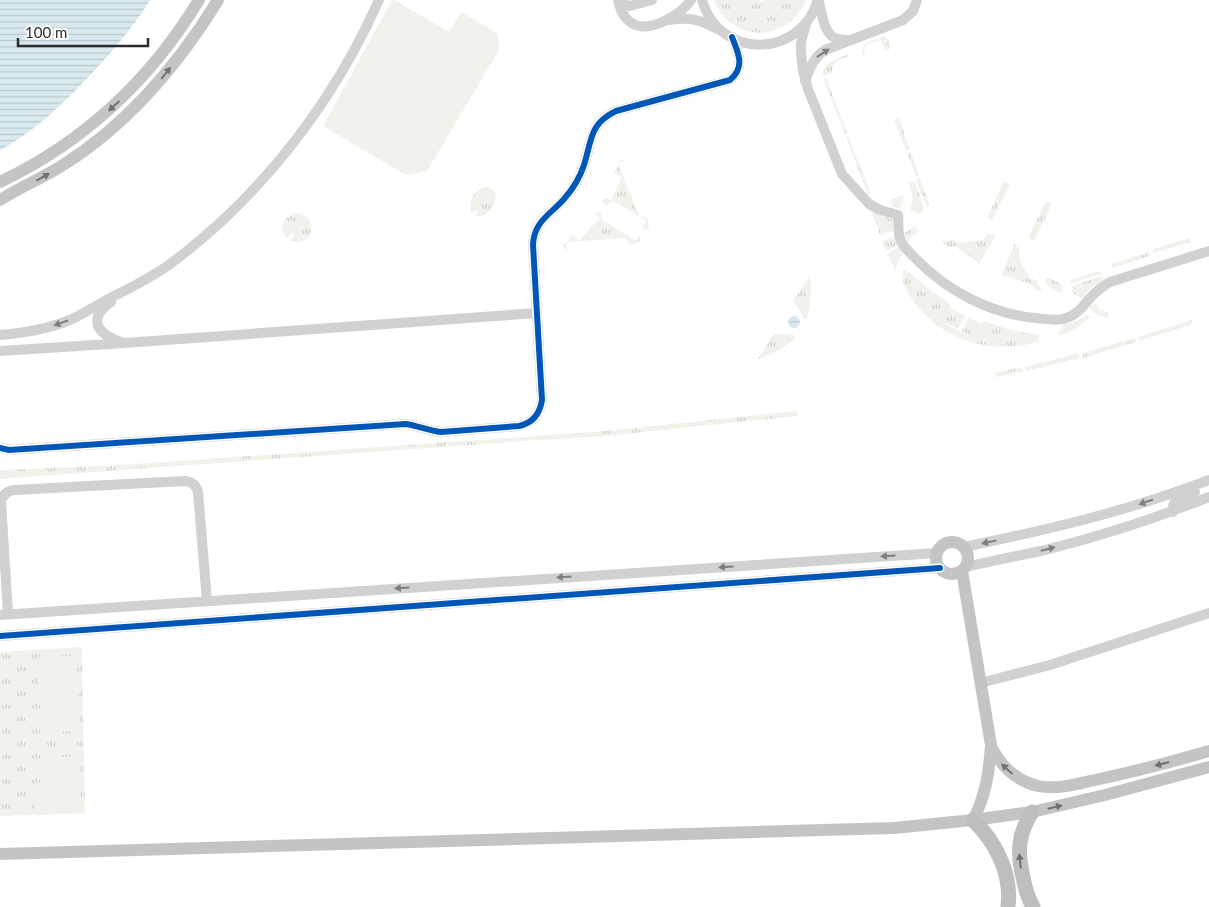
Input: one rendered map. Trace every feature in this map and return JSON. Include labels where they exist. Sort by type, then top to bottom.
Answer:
[{"type":"highway","points":[[1032,812],[1021,837],[1019,856],[1027,893],[1033,907]]},
{"type":"highway","points":[[973,820],[987,835],[1001,858],[1008,885],[1008,907]]},
{"type":"main road","points":[[0,182],[51,154],[92,125],[111,108],[129,91],[162,53],[199,0]]},
{"type":"main road","points":[[0,200],[62,166],[121,121],[158,84],[205,21],[218,0]]},
{"type":"main road","points":[[949,542],[957,543],[964,547],[968,562],[964,569],[953,574],[943,572],[936,558],[942,545],[949,542]]},
{"type":"main road","points":[[964,569],[990,745],[987,783],[973,820]]},
{"type":"main road","points":[[990,745],[998,759],[1010,772],[1031,784],[1047,787],[1064,787],[1126,774],[1209,751]]},
{"type":"main road","points":[[0,854],[894,828],[1032,812],[1105,795],[1209,766]]},
{"type":"street","points":[[0,335],[25,332],[49,326],[80,315],[164,269],[193,247],[238,206],[271,170],[309,121],[332,88],[359,42],[380,0]]},
{"type":"street","points":[[618,2],[630,6],[652,0]]},
{"type":"street","points":[[618,2],[629,22],[636,26],[648,27],[665,20],[681,10],[691,0]]},
{"type":"street","points":[[0,448],[9,450],[406,424],[441,432],[528,423],[537,415],[542,405],[533,246],[534,234],[542,220],[565,198],[578,178],[592,135],[602,120],[616,111],[730,80],[736,74],[740,62],[738,54],[728,35],[707,13],[702,0]]},
{"type":"street","points":[[665,20],[692,19],[704,22],[739,40],[754,44],[770,44],[786,39],[800,30],[814,13],[818,0]]},
{"type":"street","points":[[818,0],[829,34],[837,39],[854,40]]},
{"type":"street","points":[[806,81],[813,62],[820,54],[830,48],[907,18],[913,12],[917,0]]},
{"type":"street","points":[[806,24],[803,33],[801,62],[806,81],[842,174],[869,204],[880,210],[898,215],[898,232],[903,244],[928,271],[962,294],[986,306],[1021,316],[1063,319],[1076,314],[1093,295],[1110,282],[1209,251]]},
{"type":"street","points":[[91,345],[95,340],[100,312],[121,293]]},
{"type":"street","points":[[0,351],[537,313]]},
{"type":"street","points":[[80,315],[91,318],[110,338],[125,343]]},
{"type":"street","points":[[207,601],[198,492],[192,483],[184,481],[12,490],[3,496],[1,504],[4,614],[207,601],[937,553]]},
{"type":"street","points":[[1173,512],[1173,504],[1176,500],[1195,492],[1205,482]]},
{"type":"street","points":[[964,547],[1068,524],[1139,504],[1205,482]]},
{"type":"street","points":[[964,569],[1120,529],[1173,512],[1209,497]]},
{"type":"street","points":[[0,636],[940,568]]},
{"type":"street","points":[[980,683],[1050,665],[1209,613]]},
{"type":"green space","points":[[392,0],[449,32],[461,12],[497,33],[499,45],[498,52],[427,171],[406,175],[323,126]]},
{"type":"green space","points":[[714,0],[806,0],[798,14],[787,24],[774,30],[760,33],[746,31],[733,25],[722,14]]},
{"type":"green space","points":[[884,36],[890,42],[888,44],[890,47],[888,51],[885,50],[880,40]]},
{"type":"green space","points":[[878,38],[880,40],[866,45],[864,48],[865,54],[862,55],[864,45]]},
{"type":"green space","points":[[849,54],[849,56],[833,66],[832,73],[822,76],[828,64]]},
{"type":"green space","points":[[826,78],[847,133],[845,134],[823,79]]},
{"type":"green space","points":[[899,118],[910,150],[906,151],[894,120]]},
{"type":"green space","points":[[848,136],[871,194],[868,195],[846,137]]},
{"type":"green space","points":[[911,152],[919,176],[916,177],[907,153]]},
{"type":"green space","points":[[623,159],[625,162],[621,161],[619,166],[639,216],[647,218],[649,226],[647,230],[642,227],[645,220],[613,201],[606,205],[602,202],[604,198],[611,200],[622,177],[614,173],[621,160]]},
{"type":"green space","points":[[920,178],[930,206],[927,207],[916,180]]},
{"type":"green space","points":[[912,181],[915,183],[924,208],[920,214],[910,210],[913,199],[909,183]]},
{"type":"green space","points":[[1004,181],[1010,184],[992,220],[987,218]]},
{"type":"green space","points":[[484,187],[490,188],[494,192],[494,202],[492,208],[487,213],[482,216],[475,216],[478,212],[476,210],[472,214],[470,205],[472,198]]},
{"type":"green space","points":[[903,195],[902,205],[897,208],[893,207],[890,200]]},
{"type":"green space","points":[[1046,201],[1052,204],[1034,241],[1028,238]]},
{"type":"green space","points":[[871,211],[893,219],[893,231],[880,235]]},
{"type":"green space","points":[[602,212],[602,220],[635,240],[639,235],[641,240],[638,243],[632,244],[625,238],[568,242],[565,246],[567,249],[564,249],[563,246],[573,235],[579,240],[600,218],[593,213]]},
{"type":"green space","points":[[295,213],[303,215],[311,224],[309,236],[305,240],[298,242],[290,241],[295,235],[293,232],[286,238],[282,227],[287,217]]},
{"type":"green space","points":[[915,226],[918,232],[908,242],[904,233]]},
{"type":"green space","points":[[989,234],[996,236],[979,263],[956,247],[947,247],[941,241],[955,240],[958,243],[983,240]]},
{"type":"green space","points":[[894,237],[898,245],[886,251],[882,241]]},
{"type":"green space","points":[[1190,238],[1191,242],[1154,253],[1153,249]]},
{"type":"green space","points":[[1014,244],[1019,249],[1019,259],[1030,278],[1036,280],[1042,291],[1036,290],[1029,283],[1002,275]]},
{"type":"green space","points":[[899,247],[904,252],[898,261],[896,270],[887,254]]},
{"type":"green space","points":[[1149,252],[1150,256],[1112,268],[1111,264]]},
{"type":"green space","points":[[904,268],[950,304],[949,307],[965,316],[958,329],[945,324],[968,336],[962,331],[969,317],[982,324],[984,321],[1011,330],[1039,335],[1038,342],[1002,347],[968,341],[952,334],[937,325],[912,299],[904,284]]},
{"type":"green space","points":[[1100,271],[1101,274],[1071,283],[1070,280]]},
{"type":"green space","points":[[810,275],[811,297],[807,319],[802,317],[800,310],[793,301]]},
{"type":"green space","points":[[1102,276],[1104,282],[1092,287],[1083,299],[1072,293],[1072,286]]},
{"type":"green space","points":[[1047,278],[1061,284],[1062,292],[1050,287],[1045,281]]},
{"type":"green space","points":[[1096,304],[1100,310],[1108,312],[1109,318],[1098,315],[1091,310],[1090,306]]},
{"type":"green space","points":[[1086,315],[1090,318],[1073,330],[1058,336],[1063,325],[1077,321]]},
{"type":"green space","points":[[1192,320],[1193,324],[1139,341],[1138,337]]},
{"type":"green space","points":[[774,333],[792,334],[796,337],[778,350],[758,359]]},
{"type":"green space","points":[[1135,338],[1136,342],[1083,358],[1082,353]]},
{"type":"green space","points":[[1079,353],[1080,358],[1026,371],[1025,367]]},
{"type":"green space","points":[[1022,367],[1023,372],[996,377],[995,373]]},
{"type":"green space","points":[[797,411],[798,416],[595,437],[0,479],[0,470],[120,465],[594,432]]},
{"type":"green space","points":[[79,647],[82,650],[85,813],[0,816],[0,652]]},
{"type":"green space","points":[[77,656],[79,731],[41,732],[38,657]]},
{"type":"green space","points":[[42,757],[80,757],[81,813],[35,815],[34,783],[42,782]]},
{"type":"shaded area","points":[[0,0],[150,0],[118,44],[74,92],[39,124],[0,150]]},
{"type":"shaded area","points":[[792,316],[796,316],[800,322],[796,328],[792,328],[788,324],[788,320]]},
{"type":"cycle path","points":[[0,448],[9,450],[406,424],[441,432],[524,425],[538,413],[542,400],[533,245],[536,230],[576,183],[584,165],[593,134],[601,121],[616,111],[730,80],[738,70],[739,64],[738,54],[732,37]]},
{"type":"cycle path","points":[[0,636],[940,568]]}]
